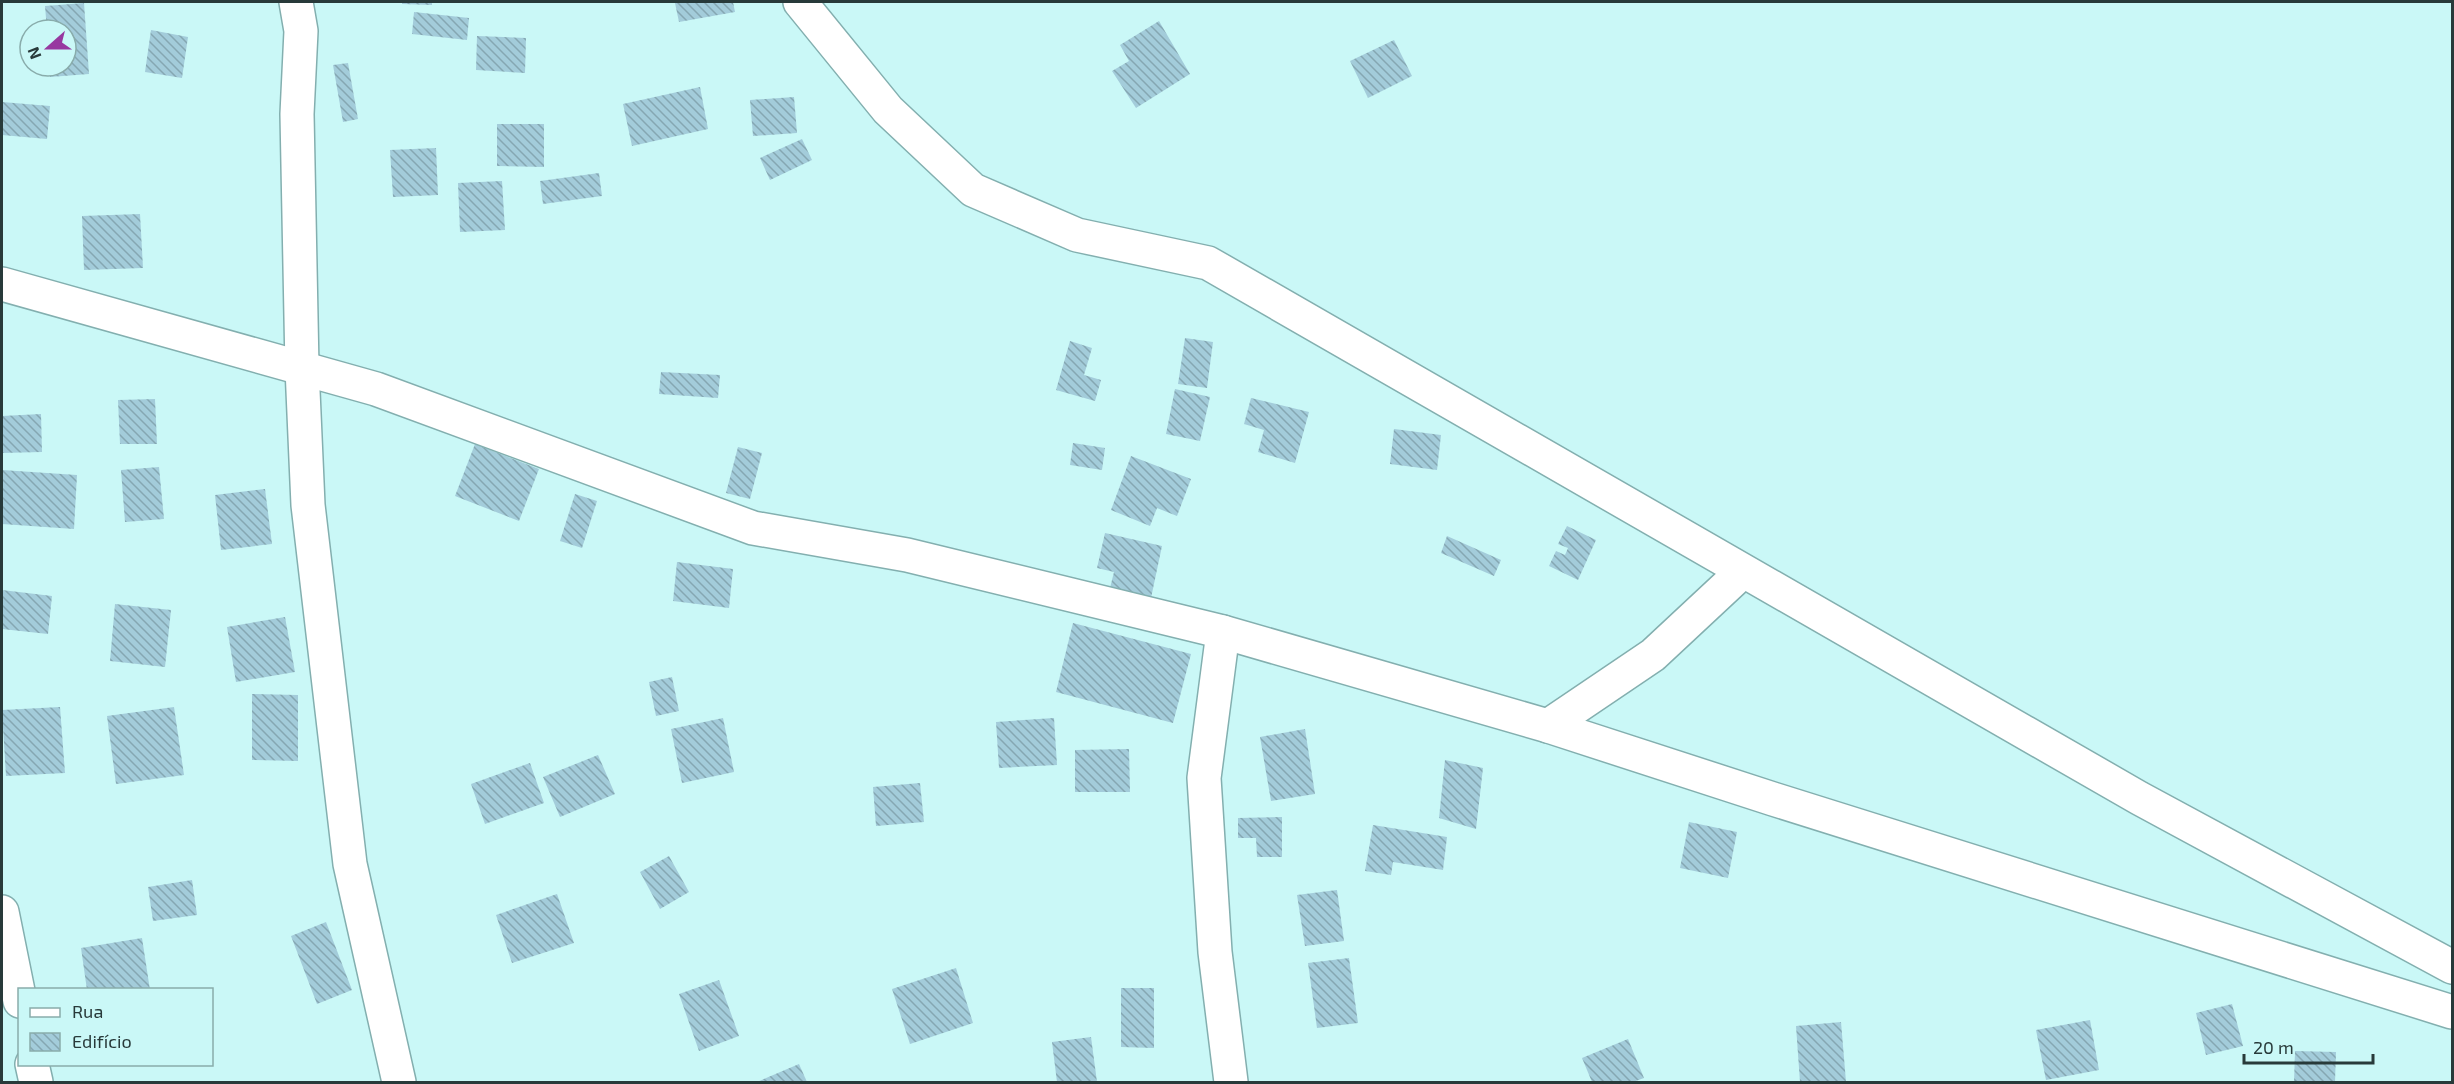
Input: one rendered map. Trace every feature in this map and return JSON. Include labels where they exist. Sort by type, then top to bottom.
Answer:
[{"type":"street","points":[[296,2],[301,31],[297,114],[302,368],[308,505],[350,864],[399,1083]]},
{"type":"street","points":[[800,2],[888,110],[972,190],[1077,235],[1208,263],[1742,572],[2139,798],[2452,967]]},
{"type":"street","points":[[2,284],[376,389],[753,528],[907,555],[1223,632],[1548,726],[2452,1012]]},
{"type":"street","points":[[1548,726],[1653,655],[1742,572]]},
{"type":"street","points":[[1223,632],[1204,778],[1215,952],[1231,1083]]},
{"type":"street","points":[[2,912],[18,991]]},
{"type":"street","points":[[32,1066],[36,1083]]},
{"type":"building","points":[[402,2],[432,2],[432,5],[402,4]]},
{"type":"building","points":[[733,2],[735,12],[679,22],[675,3]]},
{"type":"building","points":[[84,3],[89,74],[78,75],[78,18],[46,18],[45,6]]},
{"type":"building","points":[[414,12],[469,18],[467,40],[412,34]]},
{"type":"building","points":[[1159,21],[1190,74],[1136,108],[1112,71],[1129,61],[1120,45]]},
{"type":"building","points":[[151,30],[188,37],[182,78],[145,72]]},
{"type":"building","points":[[477,36],[526,38],[525,73],[476,70]]},
{"type":"building","points":[[1394,40],[1412,76],[1368,98],[1350,61]]},
{"type":"building","points":[[348,63],[358,119],[343,122],[333,65]]},
{"type":"building","points":[[700,87],[708,129],[632,146],[623,104]]},
{"type":"building","points":[[794,97],[797,133],[753,136],[750,100]]},
{"type":"building","points":[[2,102],[50,106],[47,139],[2,135]]},
{"type":"building","points":[[497,124],[544,124],[544,167],[497,166]]},
{"type":"building","points":[[802,139],[812,160],[770,180],[760,158]]},
{"type":"building","points":[[436,148],[438,195],[393,197],[390,150]]},
{"type":"building","points":[[599,173],[602,196],[543,204],[540,181]]},
{"type":"building","points":[[502,181],[505,230],[460,232],[458,183]]},
{"type":"building","points":[[140,214],[143,268],[84,270],[82,216]]},
{"type":"building","points":[[1185,338],[1213,342],[1207,388],[1178,384]]},
{"type":"building","points":[[1070,341],[1092,348],[1084,375],[1101,380],[1095,401],[1056,390]]},
{"type":"building","points":[[661,372],[720,375],[718,398],[659,394]]},
{"type":"building","points":[[1175,389],[1210,397],[1200,441],[1166,434]]},
{"type":"building","points":[[1251,398],[1309,412],[1295,463],[1258,452],[1264,430],[1244,424]]},
{"type":"building","points":[[155,399],[157,444],[120,444],[118,400]]},
{"type":"building","points":[[41,414],[42,452],[2,453],[2,416]]},
{"type":"building","points":[[1394,429],[1441,435],[1437,470],[1390,464]]},
{"type":"building","points":[[1073,443],[1105,448],[1102,470],[1070,465]]},
{"type":"building","points":[[475,444],[539,469],[519,521],[455,496]]},
{"type":"building","points":[[738,447],[762,453],[750,499],[726,493]]},
{"type":"building","points":[[1131,456],[1191,479],[1177,516],[1157,508],[1150,526],[1111,510]]},
{"type":"building","points":[[159,467],[164,519],[125,522],[121,470]]},
{"type":"building","points":[[2,470],[77,475],[74,529],[2,524]]},
{"type":"building","points":[[265,489],[272,544],[221,550],[215,495]]},
{"type":"building","points":[[575,494],[597,501],[582,548],[560,541]]},
{"type":"building","points":[[1567,526],[1596,540],[1578,580],[1549,566],[1556,551],[1565,555],[1568,548],[1558,544]]},
{"type":"building","points":[[1105,533],[1162,546],[1151,598],[1110,588],[1114,572],[1097,568]]},
{"type":"building","points":[[1447,536],[1501,560],[1494,576],[1441,553]]},
{"type":"building","points":[[677,562],[733,569],[729,608],[673,601]]},
{"type":"building","points":[[2,590],[52,596],[48,634],[2,629]]},
{"type":"building","points":[[115,604],[171,610],[165,667],[110,661]]},
{"type":"building","points":[[285,617],[295,672],[236,682],[227,627]]},
{"type":"building","points":[[1073,623],[1191,654],[1173,723],[1056,692]]},
{"type":"building","points":[[672,677],[679,711],[656,716],[649,682]]},
{"type":"building","points":[[252,694],[298,695],[298,761],[252,760]]},
{"type":"building","points":[[60,707],[65,773],[6,776],[2,710]]},
{"type":"building","points":[[174,707],[184,775],[116,784],[107,716]]},
{"type":"building","points":[[723,718],[734,772],[682,783],[671,729]]},
{"type":"building","points":[[1054,718],[1057,765],[999,768],[996,722]]},
{"type":"building","points":[[1305,729],[1315,794],[1271,801],[1260,737]]},
{"type":"building","points":[[1129,749],[1130,792],[1075,792],[1075,750]]},
{"type":"building","points":[[598,755],[615,794],[560,817],[543,777]]},
{"type":"building","points":[[1445,760],[1483,768],[1476,829],[1439,818]]},
{"type":"building","points":[[530,763],[544,803],[485,824],[471,784]]},
{"type":"building","points":[[920,783],[924,822],[876,826],[873,787]]},
{"type":"building","points":[[1282,817],[1282,857],[1257,857],[1256,838],[1238,838],[1238,818]]},
{"type":"building","points":[[1689,822],[1737,832],[1728,878],[1680,868]]},
{"type":"building","points":[[1373,825],[1447,837],[1443,870],[1393,862],[1391,875],[1365,871]]},
{"type":"building","points":[[669,856],[689,892],[660,909],[640,872]]},
{"type":"building","points":[[192,880],[197,915],[153,921],[148,887]]},
{"type":"building","points":[[1337,890],[1344,941],[1305,946],[1297,895]]},
{"type":"building","points":[[557,894],[574,943],[512,963],[496,915]]},
{"type":"building","points":[[326,922],[352,990],[317,1004],[291,936]]},
{"type":"building","points":[[142,938],[150,988],[87,988],[81,948]]},
{"type":"building","points":[[1349,958],[1358,1023],[1317,1028],[1308,963]]},
{"type":"building","points":[[956,968],[973,1023],[910,1044],[892,989]]},
{"type":"building","points":[[719,980],[739,1036],[699,1051],[679,994]]},
{"type":"building","points":[[1121,988],[1154,988],[1154,1048],[1121,1047]]},
{"type":"building","points":[[2232,1004],[2243,1046],[2206,1055],[2196,1013]]},
{"type":"building","points":[[2090,1020],[2099,1070],[2046,1080],[2036,1030]]},
{"type":"building","points":[[1841,1022],[1846,1082],[1800,1082],[1796,1026]]},
{"type":"building","points":[[1091,1037],[1097,1082],[1057,1082],[1052,1042]]},
{"type":"building","points":[[1628,1039],[1644,1078],[1633,1082],[1592,1082],[1582,1058]]},
{"type":"building","points":[[2295,1051],[2336,1052],[2335,1082],[2294,1082]]},
{"type":"building","points":[[799,1064],[807,1082],[757,1082]]}]
